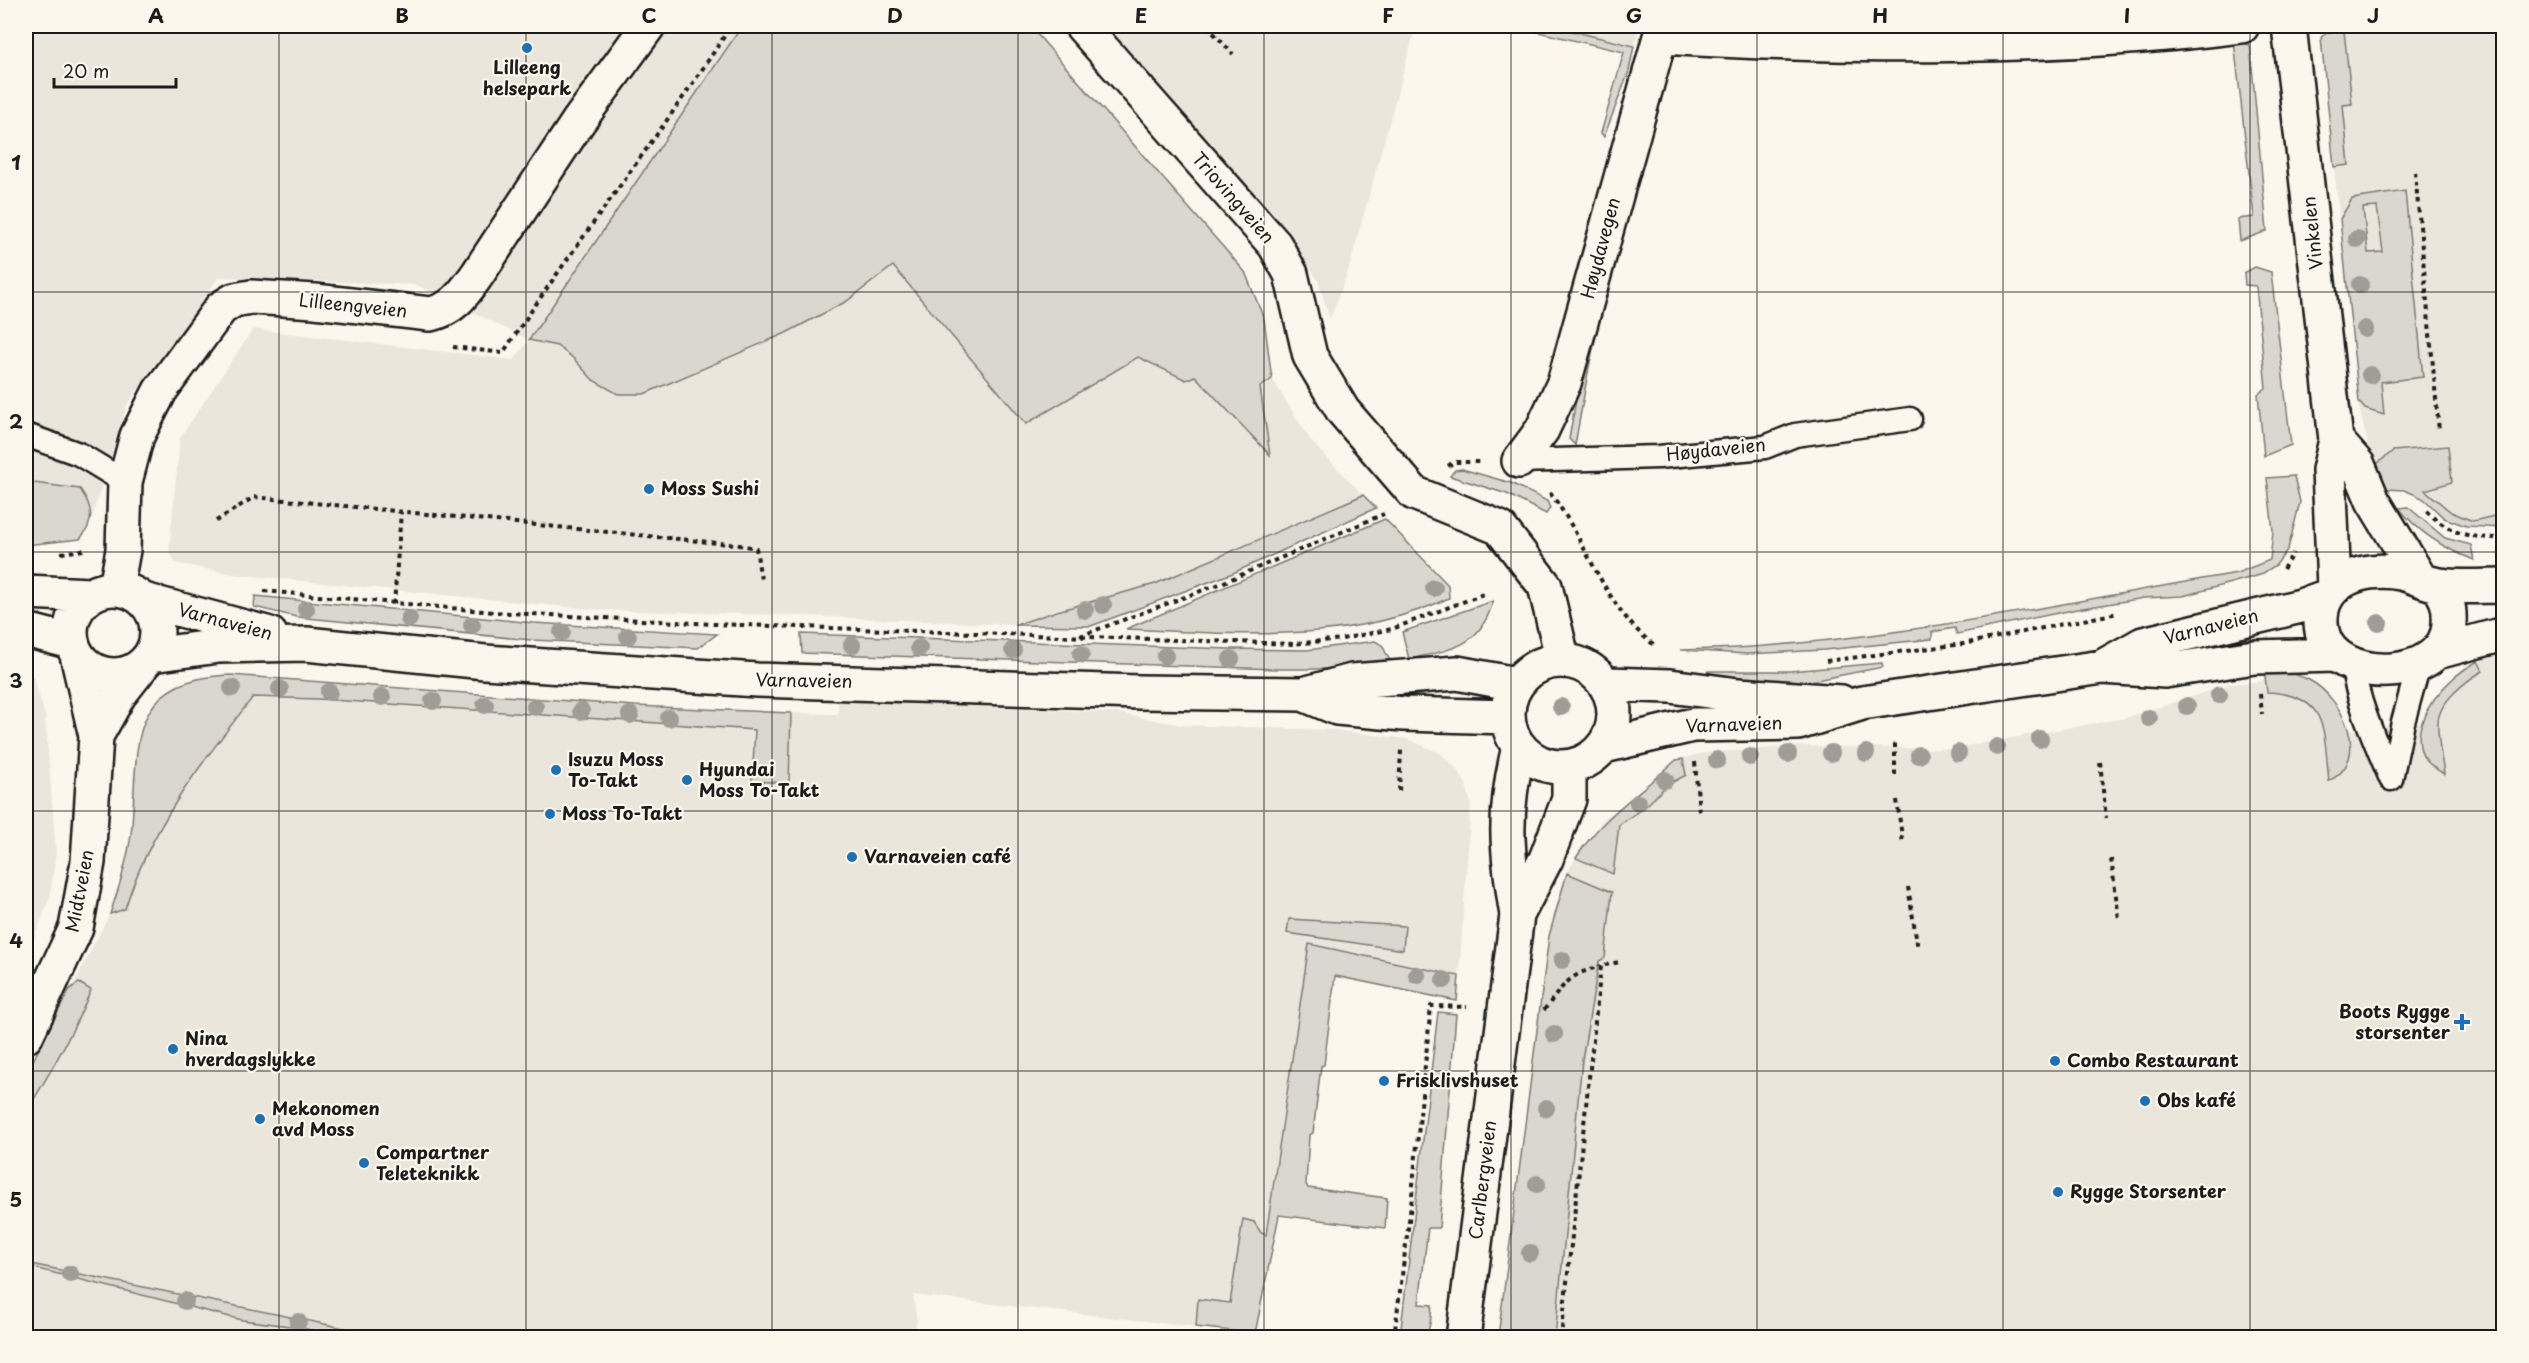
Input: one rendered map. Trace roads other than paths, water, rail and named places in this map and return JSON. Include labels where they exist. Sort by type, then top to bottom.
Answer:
[{"type":"street","name":"Lilleengveien","points":[[117,594],[123,550],[125,482],[137,436],[160,391],[221,308],[234,300],[251,297],[315,301],[430,315],[443,312],[459,299],[578,122],[648,26]]},
{"type":"street","name":"Triovingveien","points":[[1082,26],[1275,245],[1291,274],[1310,357],[1343,411],[1413,493],[1500,528],[1545,586],[1563,661]]},
{"type":"street","points":[[1662,31],[1850,46],[2091,38],[2242,26]]},
{"type":"street","name":"Vinkelen","points":[[2289,26],[2336,441],[2329,470],[2330,592]]},
{"type":"street","name":"Høydavegen","points":[[1519,461],[1542,430],[1564,383],[1662,31]]},
{"type":"street","points":[[2336,441],[2358,465],[2373,501],[2428,581],[2444,594],[2450,608],[2449,633],[2428,658]]},
{"type":"street","name":"Varnaveien","points":[[2102,667],[2143,644],[2301,606],[2330,592],[2352,575],[2379,571],[2428,581],[2504,586]]},
{"type":"street","name":"Varnaveien","points":[[26,592],[117,594],[306,644]]},
{"type":"street","points":[[2330,592],[2320,619],[2323,634],[2343,659]]},
{"type":"street","points":[[117,594],[153,612],[158,626],[157,642],[146,661],[127,674],[112,676],[86,665],[74,649],[70,629],[73,616],[117,594]]},
{"type":"street","points":[[26,630],[74,649]]},
{"type":"street","name":"Varnaveien","points":[[1604,746],[1693,725],[1798,723],[1862,703],[2102,667],[2166,671],[2254,657],[2343,659],[2363,667],[2393,671],[2504,634]]},
{"type":"street","name":"Varnaveien","points":[[146,661],[219,646],[306,644],[485,662],[756,680],[1139,692],[1303,694],[1352,681],[1457,673],[1516,684]]},
{"type":"street","name":"Midtveien","points":[[26,1036],[76,927],[88,862],[96,736],[74,649]]},
{"type":"street","name":"Midtveien","points":[[96,736],[119,695],[146,661]]},
{"type":"street","points":[[1553,661],[1563,661],[1585,665],[1606,684],[1613,699],[1616,715],[1612,731],[1604,746],[1592,758],[1569,767],[1545,765],[1531,758],[1519,747],[1509,728],[1508,717],[1508,705],[1516,684],[1535,667],[1553,661]]},
{"type":"street","name":"Varnaveien","points":[[1606,684],[1660,686],[1738,695],[1862,703]]},
{"type":"street","name":"Varnaveien","points":[[1303,694],[1337,708],[1414,715],[1508,717]]},
{"type":"street","name":"Carlbergveien","points":[[1462,1338],[1517,915],[1507,853],[1508,791],[1519,747]]},
{"type":"street","name":"Carlbergveien","points":[[1517,915],[1546,859],[1569,799],[1569,767]]},
{"type":"lane","name":"Høydaveien","points":[[1519,461],[1659,457],[1765,447],[1795,435],[1910,419]]},
{"type":"lane","points":[[26,435],[79,454],[125,482]]},
{"type":"lane","points":[[2343,659],[2391,779],[2403,722],[2428,658]]},
{"type":"place","name":"Lilleeng helsepark","points":[[527,48]]},
{"type":"place","name":"Moss Sushi","points":[[649,489]]},
{"type":"place","name":"Isuzu Moss To-Takt","points":[[556,770]]},
{"type":"place","name":"Hyundai Moss To-Takt","points":[[687,780]]},
{"type":"place","name":"Moss To-Takt","points":[[550,814]]},
{"type":"place","name":"Varnaveien café","points":[[852,857]]},
{"type":"place","name":"Boots Rygge storsenter","points":[[2462,1022]]},
{"type":"place","name":"Nina hverdagslykke","points":[[173,1049]]},
{"type":"place","name":"Combo Restaurant","points":[[2055,1061]]},
{"type":"place","name":"Frisklivshuset","points":[[1384,1081]]},
{"type":"place","name":"Obs kafé","points":[[2145,1101]]},
{"type":"place","name":"Mekonomen avd Moss","points":[[260,1119]]},
{"type":"place","name":"Compartner Teleteknikk","points":[[364,1163]]},
{"type":"place","name":"Rygge Storsenter","points":[[2058,1192]]}]
